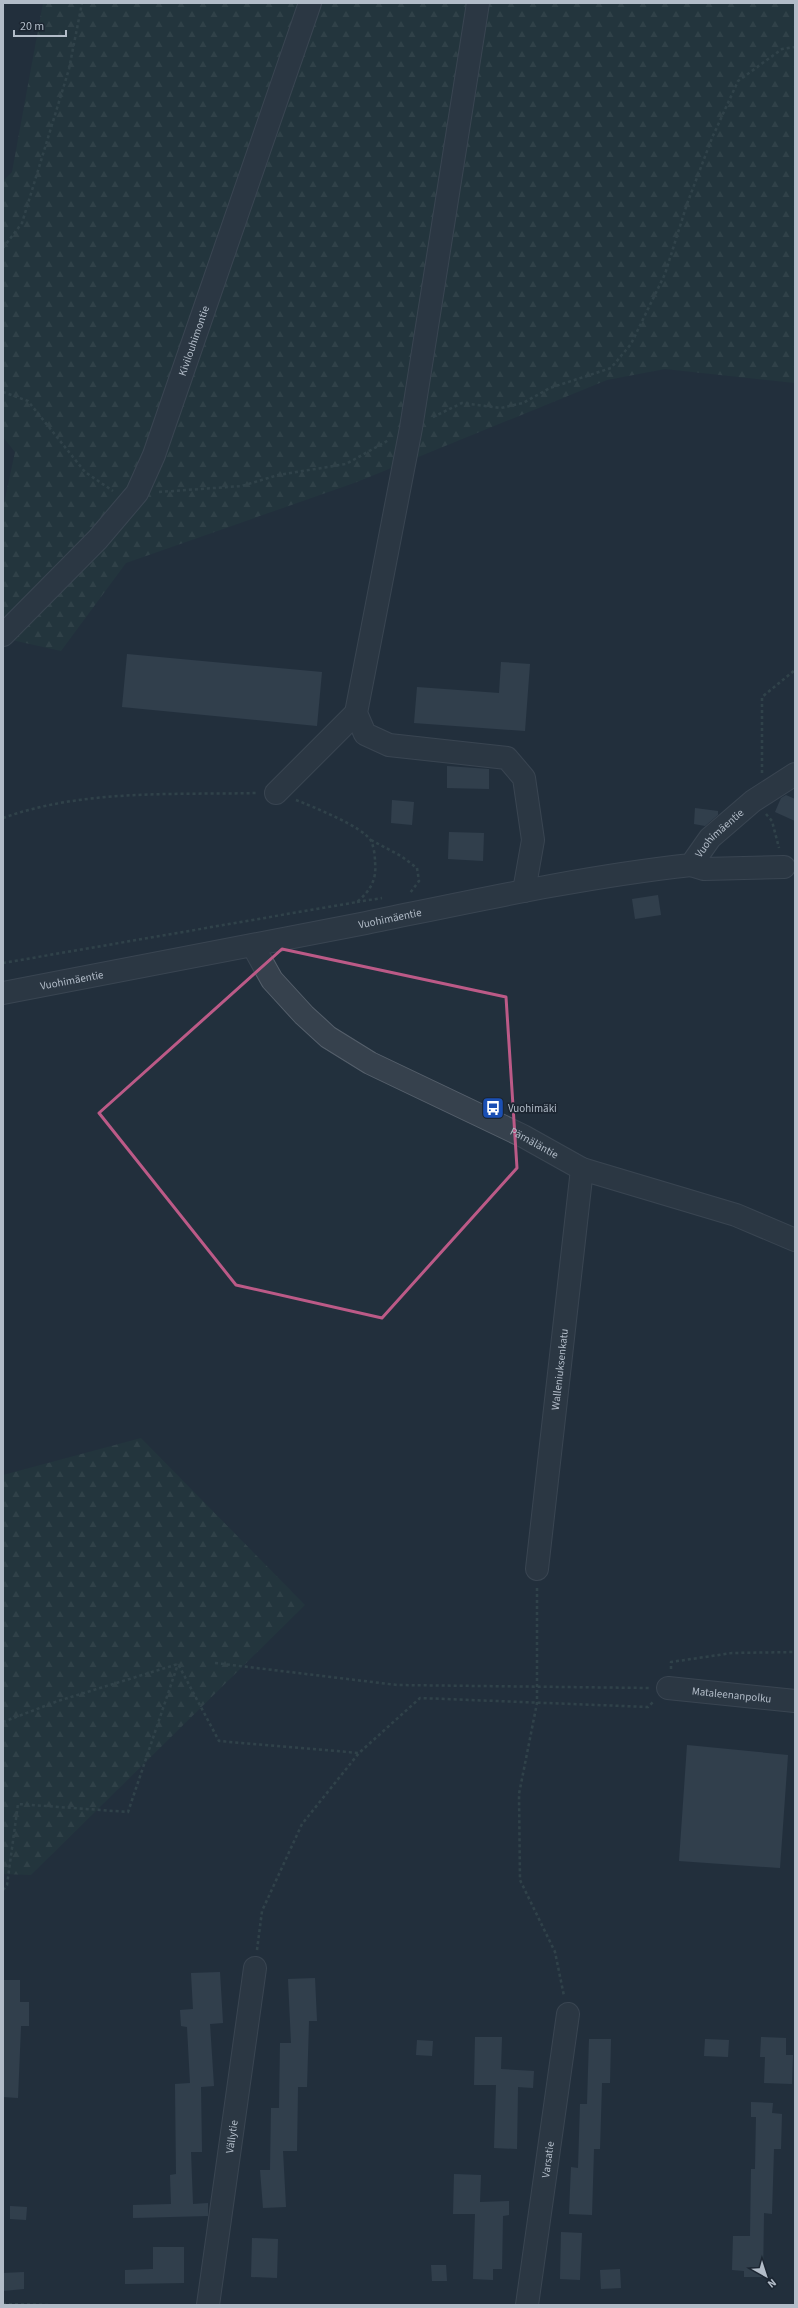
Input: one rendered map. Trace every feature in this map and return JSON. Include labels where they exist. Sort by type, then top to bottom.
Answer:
[{"type":"street","name":"Kivilouhimontie","points":[[3,635],[98,539],[137,493],[154,455],[310,3]]},
{"type":"street","points":[[276,793],[356,714],[411,428],[478,3]]},
{"type":"street","points":[[356,714],[365,734],[389,745],[507,758],[524,778],[533,840],[524,891]]},
{"type":"street","name":"Vuohimäentie","points":[[3,993],[253,946],[524,891],[644,870],[691,865],[710,838],[757,798],[795,774]]},
{"type":"street","points":[[691,865],[704,869],[784,867]]},
{"type":"street","name":"Pärnäläntie","points":[[253,946],[272,980],[328,1037],[370,1063],[523,1136],[582,1169],[736,1215],[795,1240]]},
{"type":"street","name":"Walleniuksenkatu","points":[[537,1569],[582,1169]]},
{"type":"street","name":"Mataleenanpolku","points":[[668,1688],[795,1701]]},
{"type":"street","name":"Vällytie","points":[[208,2305],[255,1968]]},
{"type":"street","name":"Varsatie","points":[[527,2305],[568,2014]]},
{"type":"path","points":[[3,248],[22,223],[70,69],[82,3]]},
{"type":"path","points":[[3,392],[28,401],[85,472],[116,492],[137,493],[242,486],[278,475],[346,464],[411,428],[462,403],[501,408],[523,403],[550,388],[611,368],[632,344],[665,274],[687,204],[712,138],[738,81],[782,49],[795,47]]},
{"type":"path","points":[[784,867],[772,821],[757,798],[762,697],[795,670]]},
{"type":"path","points":[[3,818],[24,810],[86,798],[148,795],[276,793],[323,811],[401,856],[417,868],[419,881],[411,893],[403,894]]},
{"type":"path","points":[[357,902],[367,893],[376,875],[375,854],[371,840]]},
{"type":"path","points":[[3,963],[388,897]]},
{"type":"path","points":[[537,1569],[538,1686],[537,1703],[519,1794],[520,1880],[555,1952],[568,2014]]},
{"type":"path","points":[[255,1968],[262,1911],[302,1824],[359,1753],[420,1698],[648,1707],[668,1688],[671,1662],[732,1653],[795,1652]]},
{"type":"path","points":[[215,1663],[397,1685],[668,1688]]},
{"type":"path","points":[[3,1722],[58,1701],[178,1664]]},
{"type":"path","points":[[178,1664],[219,1741],[359,1753]]},
{"type":"path","points":[[3,1890],[7,1885],[18,1804],[128,1812],[178,1664]]},
{"type":"path","points":[[3,2304],[51,2305]]},
{"type":"highlighted area","points":[[282,949],[506,997],[517,1168],[382,1318],[236,1285],[99,1113]]},
{"type":"green space","points":[[43,3],[795,3],[795,383],[665,369],[607,380],[357,482],[126,563],[61,651],[3,638],[3,508],[15,452],[3,437],[3,181],[12,172]]},
{"type":"green space","points":[[141,1438],[305,1605],[31,1875],[3,1874],[3,1475]]},
{"type":"building","points":[[127,654],[322,672],[317,726],[122,707]]},
{"type":"building","points":[[501,662],[530,664],[525,731],[414,723],[417,687],[499,693]]},
{"type":"building","points":[[447,766],[489,769],[489,789],[447,788]]},
{"type":"building","points":[[786,795],[795,799],[795,821],[775,812],[781,798]]},
{"type":"building","points":[[392,800],[414,802],[412,825],[391,823]]},
{"type":"building","points":[[695,808],[718,811],[718,815],[705,826],[694,824]]},
{"type":"building","points":[[449,832],[484,833],[483,861],[448,859]]},
{"type":"building","points":[[658,895],[661,915],[635,919],[632,899]]},
{"type":"building","points":[[687,1745],[788,1755],[780,1868],[679,1861]]},
{"type":"building","points":[[220,1972],[223,2023],[210,2024],[214,2086],[201,2087],[202,2152],[191,2152],[193,2204],[208,2203],[208,2216],[133,2218],[133,2205],[171,2204],[170,2175],[176,2174],[175,2084],[190,2083],[187,2027],[181,2026],[180,2010],[193,2009],[191,1973]]},
{"type":"building","points":[[315,1978],[317,2021],[309,2021],[307,2087],[298,2087],[297,2151],[283,2151],[286,2207],[263,2208],[260,2170],[270,2170],[271,2108],[279,2108],[280,2043],[291,2043],[288,1979]]},
{"type":"building","points":[[3,1980],[20,1980],[20,2002],[29,2002],[29,2026],[21,2026],[18,2098],[3,2097]]},
{"type":"building","points":[[475,2037],[502,2037],[501,2069],[534,2071],[533,2088],[518,2087],[517,2149],[494,2148],[496,2085],[474,2085]]},
{"type":"building","points":[[761,2037],[786,2038],[786,2055],[793,2055],[792,2084],[764,2083],[765,2057],[760,2057]]},
{"type":"building","points":[[589,2039],[611,2039],[610,2083],[602,2083],[600,2149],[594,2149],[592,2215],[569,2214],[571,2167],[578,2168],[580,2104],[587,2104]]},
{"type":"building","points":[[705,2039],[729,2040],[728,2057],[704,2056]]},
{"type":"building","points":[[417,2040],[433,2041],[432,2056],[416,2055]]},
{"type":"building","points":[[751,2102],[773,2103],[772,2113],[782,2114],[781,2149],[774,2149],[772,2214],[764,2213],[763,2277],[744,2277],[744,2271],[732,2270],[733,2236],[750,2236],[751,2169],[755,2169],[756,2117],[751,2117]]},
{"type":"building","points":[[454,2174],[481,2175],[480,2202],[509,2201],[509,2215],[503,2216],[502,2269],[493,2269],[493,2280],[473,2279],[475,2214],[453,2214]]},
{"type":"building","points":[[10,2206],[27,2207],[26,2220],[10,2219]]},
{"type":"building","points":[[561,2232],[582,2233],[580,2280],[560,2279]]},
{"type":"building","points":[[252,2238],[278,2239],[277,2278],[251,2277]]},
{"type":"building","points":[[153,2247],[184,2247],[184,2283],[125,2284],[125,2270],[153,2269]]},
{"type":"building","points":[[431,2265],[446,2265],[447,2281],[432,2281]]},
{"type":"building","points":[[620,2269],[621,2288],[601,2289],[600,2270]]},
{"type":"building","points":[[24,2272],[24,2289],[3,2291],[3,2273]]},
{"type":"place","name":"Vuohimäki","points":[[493,1108]]}]
